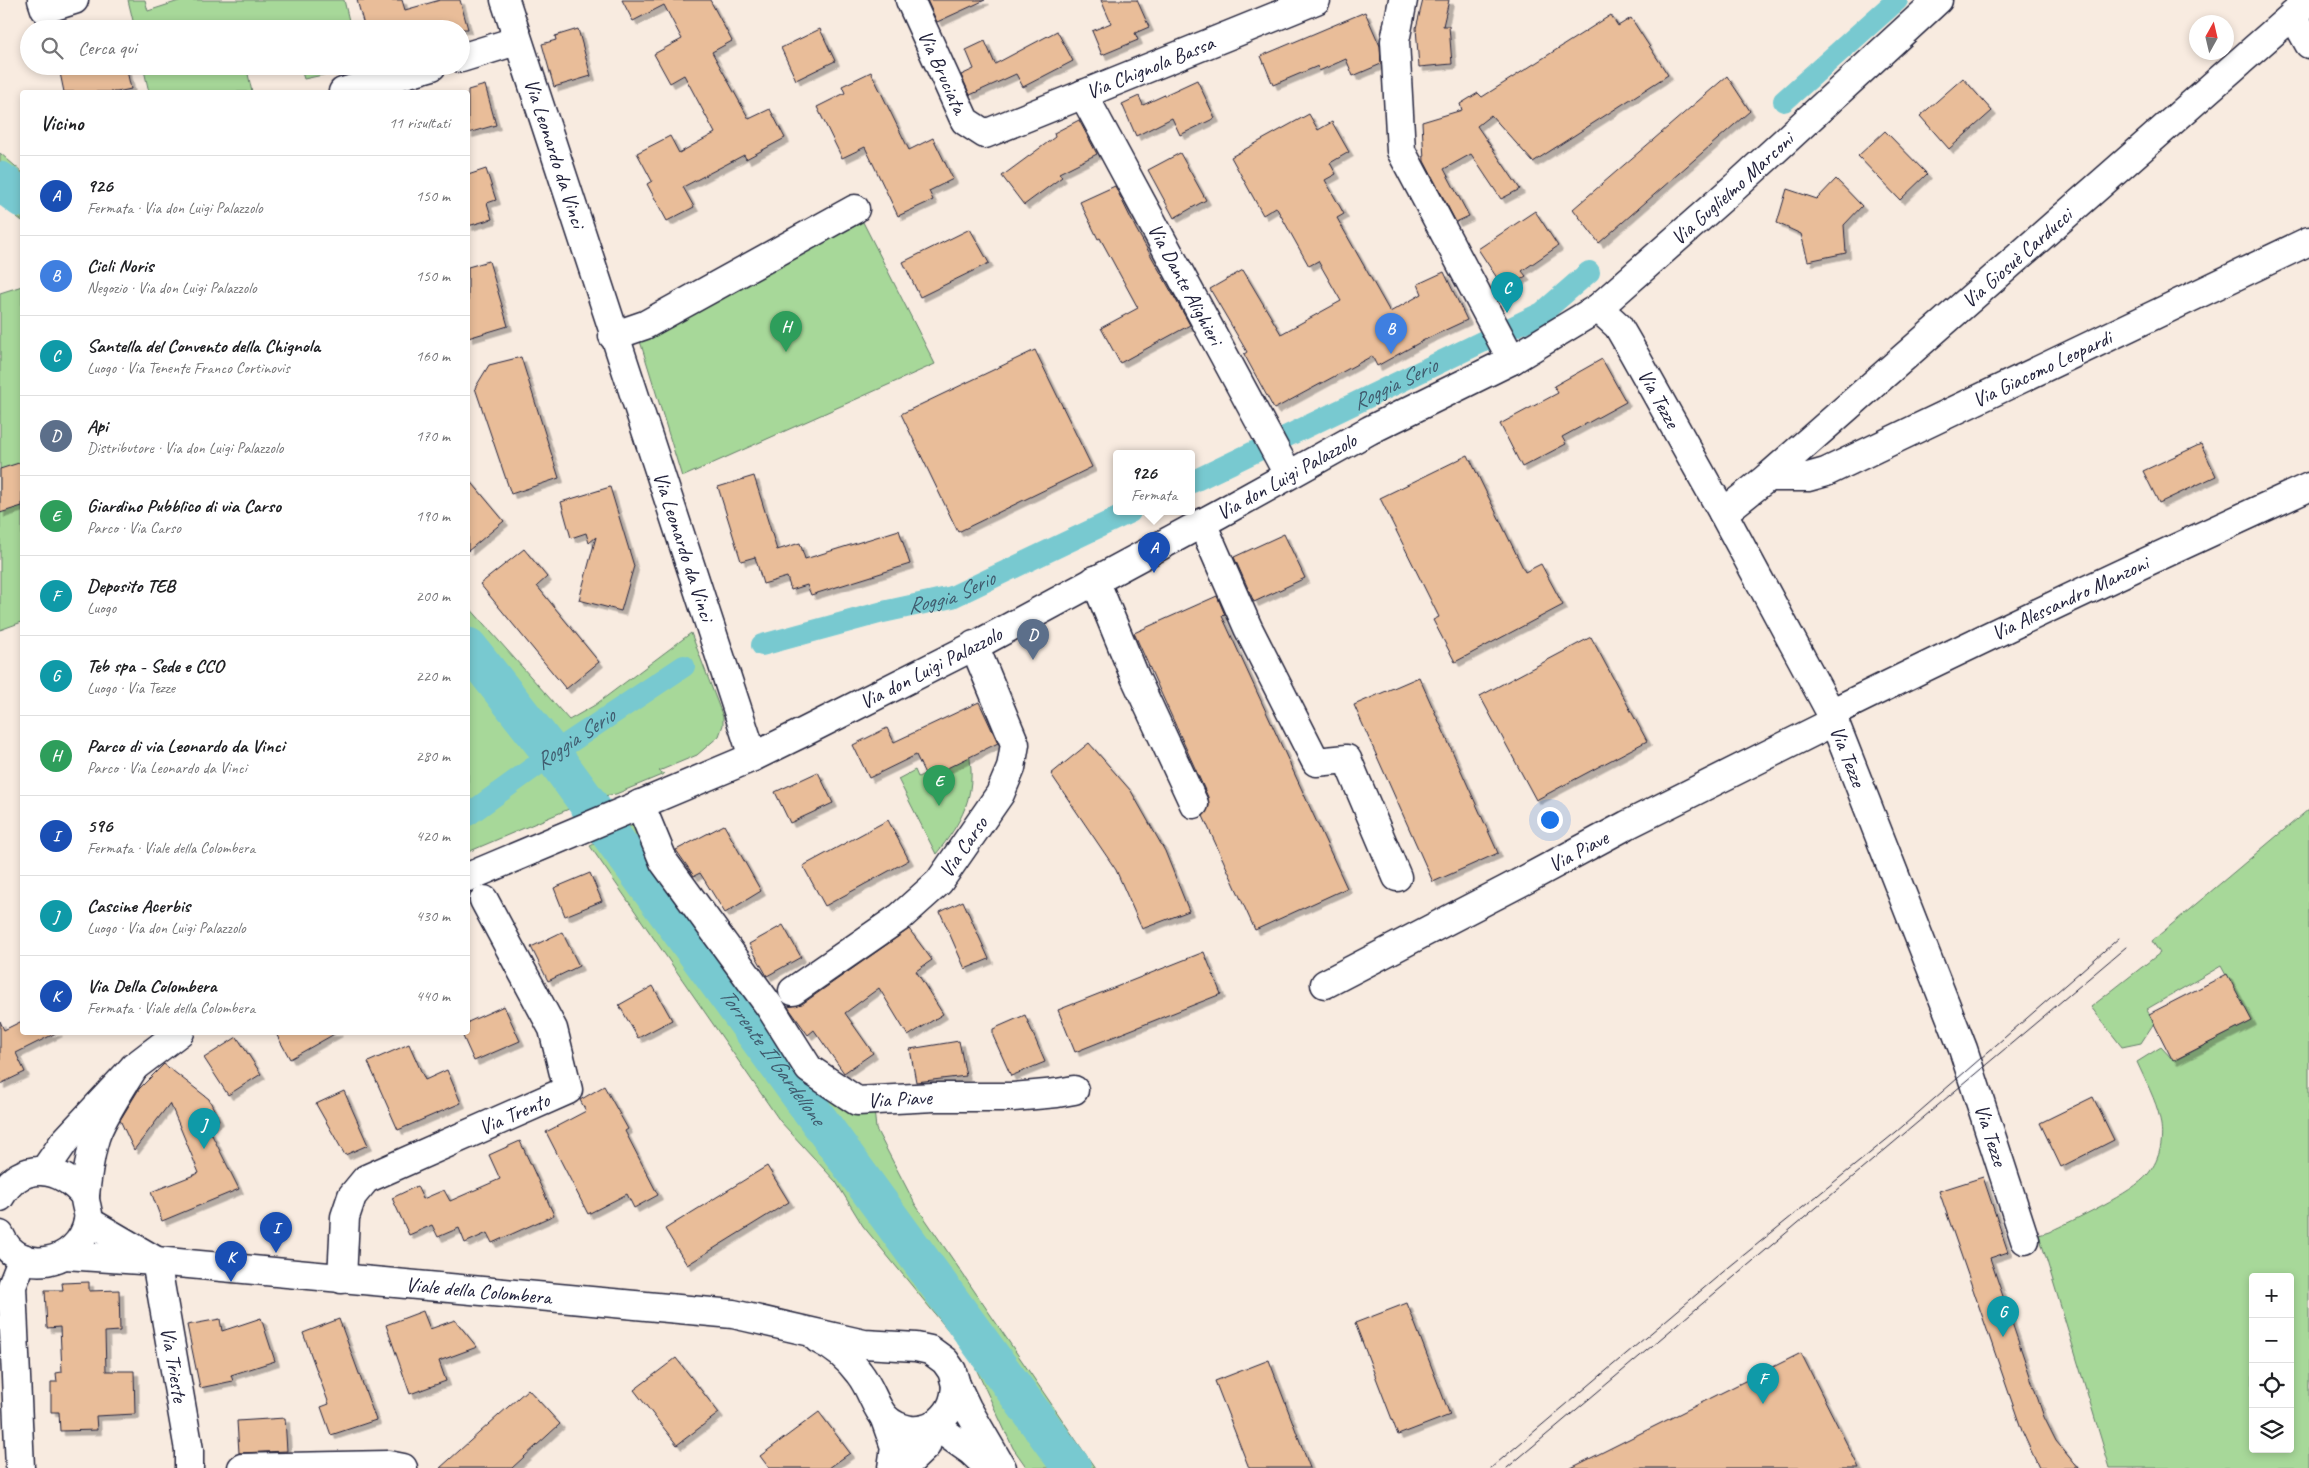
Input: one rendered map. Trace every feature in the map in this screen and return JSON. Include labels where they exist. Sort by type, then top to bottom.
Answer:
[{"type":"street","points":[[42,0],[45,9],[74,0]]},
{"type":"street","name":"Via Leonardo da Vinci","points":[[505,0],[516,41],[752,757]]},
{"type":"street","name":"Via Bruciata","points":[[910,0],[965,121],[985,134]]},
{"type":"street","name":"Via Chignola Bassa","points":[[985,134],[1316,0]]},
{"type":"street","points":[[1403,0],[1394,42],[1401,151],[1501,339]]},
{"type":"street","name":"Via Guglielmo Marconi","points":[[1501,339],[1598,308],[1736,186],[1938,0]]},
{"type":"street","points":[[2301,8],[2309,44]]},
{"type":"street","name":"Via Giosuè Carducci","points":[[1723,513],[1768,477],[2301,8]]},
{"type":"street","points":[[470,55],[516,41]]},
{"type":"street","points":[[350,90],[401,75]]},
{"type":"street","name":"Via Dante Alighieri","points":[[1083,94],[1288,474]]},
{"type":"street","points":[[613,336],[645,325],[855,209]]},
{"type":"street","name":"Via Giacomo Leopardi","points":[[1768,477],[1808,477],[1826,472],[2309,241]]},
{"type":"street","name":"Via Tezze","points":[[1598,308],[1618,326],[1630,345],[1833,717],[1966,1058],[2025,1240]]},
{"type":"street","name":"Via don Luigi Palazzolo","points":[[470,875],[752,757],[974,645],[1202,523],[1370,430],[1501,339]]},
{"type":"street","name":"Via Alessandro Manzoni","points":[[1833,717],[1878,688],[2126,570],[2309,487]]},
{"type":"street","points":[[1202,523],[1248,628],[1316,762],[1346,759],[1397,877]]},
{"type":"street","points":[[1095,580],[1134,677],[1194,804]]},
{"type":"street","name":"Via Carso","points":[[793,991],[900,916],[939,882],[1000,794],[1011,768],[1015,744],[974,645]]},
{"type":"street","name":"Via Piave","points":[[1325,984],[1515,886],[1833,717]]},
{"type":"street","name":"Via Piave","points":[[630,808],[664,862],[770,1006],[809,1069],[857,1101],[934,1097],[1013,1097],[1074,1090]]},
{"type":"street","name":"Via Trento","points":[[342,1279],[345,1217],[352,1196],[366,1179],[568,1090],[553,1028],[484,900]]},
{"type":"street","points":[[0,1197],[23,1170],[64,1142],[134,1067],[176,1035]]},
{"type":"street","points":[[0,1235],[11,1250],[23,1258],[37,1262],[52,1261],[65,1255],[78,1243],[87,1208],[95,1137],[134,1067]]},
{"type":"street","points":[[23,1170],[63,1176],[87,1208]]},
{"type":"street","name":"Viale della Colombera","points":[[87,1208],[156,1261]]},
{"type":"street","name":"Viale della Colombera","points":[[65,1255],[156,1261],[733,1314],[864,1344],[930,1350],[946,1361],[952,1371],[956,1385],[1002,1468]]},
{"type":"street","points":[[20,1468],[12,1286],[23,1258]]},
{"type":"street","name":"Via Trieste","points":[[156,1261],[189,1450],[189,1468]]},
{"type":"street","name":"Viale della Colombera","points":[[799,1330],[833,1347],[861,1374],[879,1407],[895,1447],[892,1468]]},
{"type":"street","points":[[909,1348],[895,1352],[880,1364],[875,1374],[879,1407],[896,1426],[913,1430],[933,1427],[971,1451],[989,1468]]},
{"type":"street","points":[[903,1468],[926,1446],[933,1427],[951,1409],[956,1385]]},
{"type":"street","points":[[242,1468],[388,1465],[403,1468]]},
{"type":"green space","points":[[128,0],[145,0],[148,11],[182,0],[344,0],[349,20],[133,20]]},
{"type":"green space","points":[[145,75],[248,75],[252,90],[149,90]]},
{"type":"green space","points":[[303,75],[323,75],[304,79]]},
{"type":"green space","points":[[0,153],[20,170],[20,219],[0,203]]},
{"type":"green space","points":[[863,222],[935,364],[682,477],[640,341]]},
{"type":"green space","points":[[20,287],[20,623],[0,630],[0,293]]},
{"type":"green space","points":[[470,608],[569,720],[595,705],[691,633],[723,717],[723,725],[719,736],[697,755],[659,771],[664,774],[616,794],[597,797],[470,851]]},
{"type":"green space","points":[[969,753],[971,782],[969,795],[960,819],[936,854],[898,779],[915,770],[918,777]]},
{"type":"green space","points":[[2309,809],[2309,1468],[2110,1468],[2039,1235],[2049,1232],[2116,1198],[2148,1174],[2156,1161],[2161,1141],[2160,1119],[2150,1090],[2137,1062],[2161,1047],[2174,1061],[2251,1021],[2221,966],[2147,1009],[2154,1023],[2141,1043],[2122,1047],[2091,1007],[2160,953],[2152,941]]},
{"type":"green space","points":[[633,825],[817,1080],[874,1109],[876,1129],[915,1204],[1095,1468],[1027,1468],[1013,1448],[971,1358],[863,1226],[836,1182],[780,1121],[590,846]]},
{"type":"building","points":[[357,0],[402,0],[405,10],[440,0],[460,0],[466,20],[363,20]]},
{"type":"building","points":[[622,0],[710,0],[732,41],[712,52],[749,119],[770,109],[785,138],[746,159],[744,155],[683,187],[694,207],[667,221],[647,184],[652,181],[637,153],[670,136],[679,153],[715,133],[684,75],[670,83],[654,54],[682,39],[664,5],[633,21]]},
{"type":"building","points":[[927,0],[985,0],[937,22]]},
{"type":"building","points":[[1101,0],[1137,0],[1149,27],[1135,33],[1138,40],[1102,55],[1092,31],[1111,23]]},
{"type":"building","points":[[1423,0],[1449,0],[1443,26],[1449,26],[1452,64],[1419,67],[1416,28]]},
{"type":"building","points":[[1365,12],[1380,46],[1381,64],[1353,76],[1346,59],[1319,71],[1318,66],[1273,85],[1261,56]]},
{"type":"building","points":[[1611,15],[1618,26],[1631,18],[1668,75],[1533,162],[1491,115],[1477,126],[1520,189],[1501,199],[1471,154],[1444,169],[1469,216],[1456,222],[1424,161],[1422,122],[1462,110],[1460,104],[1478,93],[1482,97]]},
{"type":"building","points":[[578,29],[591,76],[554,87],[542,44],[556,40],[555,36]]},
{"type":"building","points":[[820,29],[835,61],[796,80],[781,48]]},
{"type":"building","points":[[1057,31],[1073,61],[1023,87],[1016,74],[970,95],[961,75],[974,69],[966,50],[985,41],[995,64]]},
{"type":"building","points":[[871,72],[909,150],[933,138],[953,179],[929,191],[933,200],[898,216],[865,147],[842,158],[817,107],[845,93],[842,86]]},
{"type":"building","points":[[60,75],[128,75],[131,89],[126,90],[64,90]]},
{"type":"building","points":[[1727,76],[1750,111],[1599,243],[1573,209]]},
{"type":"building","points":[[1963,78],[1992,111],[1949,149],[1920,116]]},
{"type":"building","points":[[1197,80],[1215,118],[1180,135],[1172,118],[1136,136],[1122,104],[1139,96],[1143,105]]},
{"type":"building","points":[[485,85],[496,125],[470,132],[470,90],[468,90]]},
{"type":"building","points":[[1309,114],[1318,130],[1332,122],[1349,152],[1330,163],[1336,174],[1325,180],[1344,214],[1337,218],[1390,312],[1422,294],[1418,284],[1444,272],[1467,320],[1426,339],[1377,366],[1372,356],[1274,409],[1244,354],[1247,352],[1210,289],[1243,270],[1281,334],[1341,301],[1318,261],[1309,266],[1276,207],[1263,215],[1231,157]]},
{"type":"building","points":[[1079,120],[1097,154],[1059,173],[1062,177],[1024,205],[1002,176],[1055,137],[1054,133]]},
{"type":"building","points":[[1885,131],[1927,174],[1900,200],[1858,156]]},
{"type":"building","points":[[1180,153],[1206,200],[1174,218],[1148,170]]},
{"type":"building","points":[[486,169],[496,200],[487,203],[492,219],[470,225],[470,174]]},
{"type":"building","points":[[1836,179],[1862,206],[1844,225],[1846,253],[1808,261],[1801,234],[1777,223],[1787,189],[1817,199]]},
{"type":"building","points":[[1115,186],[1136,229],[1190,325],[1120,363],[1101,328],[1138,308],[1100,238],[1098,239],[1080,202]]},
{"type":"building","points":[[1535,211],[1558,246],[1522,271],[1526,276],[1505,290],[1478,249]]},
{"type":"building","points":[[970,229],[989,263],[920,297],[903,262]]},
{"type":"building","points":[[489,261],[508,326],[470,337],[470,266]]},
{"type":"building","points":[[1035,350],[1092,467],[958,532],[901,414]]},
{"type":"building","points":[[521,357],[559,478],[511,494],[475,388],[489,365]]},
{"type":"building","points":[[1602,359],[1626,402],[1562,437],[1566,444],[1522,467],[1500,424],[1558,393],[1554,386]]},
{"type":"building","points":[[2201,444],[2216,476],[2159,503],[2143,471]]},
{"type":"building","points":[[1468,455],[1525,572],[1541,564],[1563,605],[1455,662],[1433,620],[1439,617],[1380,498]]},
{"type":"building","points":[[20,463],[20,507],[0,513],[0,469]]},
{"type":"building","points":[[754,476],[777,550],[800,543],[805,559],[899,530],[910,564],[811,595],[807,585],[791,590],[787,577],[763,584],[755,557],[741,561],[718,487]]},
{"type":"building","points":[[470,480],[504,521],[470,549]]},
{"type":"building","points":[[610,487],[634,566],[621,611],[579,600],[596,537],[589,543],[586,533],[571,538],[561,502]]},
{"type":"building","points":[[1284,534],[1305,578],[1254,602],[1234,557]]},
{"type":"building","points":[[524,549],[547,577],[537,586],[599,662],[566,689],[480,584]]},
{"type":"building","points":[[1217,596],[1225,615],[1222,616],[1347,888],[1255,930],[1203,816],[1209,806],[1208,797],[1134,633]]},
{"type":"building","points":[[1591,637],[1647,741],[1536,800],[1480,696]]},
{"type":"building","points":[[1419,677],[1498,853],[1433,882],[1354,705]]},
{"type":"building","points":[[979,702],[998,743],[927,778],[916,755],[869,778],[853,745],[887,728],[894,742]]},
{"type":"building","points":[[1089,743],[1131,791],[1165,851],[1189,911],[1142,929],[1116,870],[1051,774]]},
{"type":"building","points":[[818,772],[833,803],[790,823],[775,792]]},
{"type":"building","points":[[888,820],[909,860],[825,906],[803,866]]},
{"type":"building","points":[[724,825],[761,891],[725,913],[700,873],[694,876],[676,850]]},
{"type":"building","points":[[590,873],[602,901],[565,916],[554,888]]},
{"type":"building","points":[[963,901],[989,959],[965,969],[940,912]]},
{"type":"building","points":[[783,925],[801,957],[767,976],[749,944]]},
{"type":"building","points":[[909,929],[932,960],[916,971],[943,1014],[908,1036],[879,988],[845,1013],[873,1053],[844,1073],[814,1030],[808,1035],[788,1007],[802,1004]]},
{"type":"building","points":[[562,932],[579,966],[548,981],[531,947]]},
{"type":"building","points":[[1204,952],[1221,994],[1075,1052],[1058,1010]]},
{"type":"building","points":[[2227,974],[2252,1021],[2173,1061],[2149,1014]]},
{"type":"building","points":[[653,986],[672,1020],[638,1038],[619,1005]]},
{"type":"building","points":[[504,1006],[520,1041],[474,1061],[462,1035],[470,1035],[470,1021]]},
{"type":"building","points":[[1025,1015],[1045,1062],[1011,1076],[993,1036],[993,1029]]},
{"type":"building","points":[[0,1021],[4,1030],[20,1022],[20,1035],[52,1035],[16,1053],[25,1072],[0,1084]]},
{"type":"building","points":[[277,1035],[333,1035],[290,1059]]},
{"type":"building","points":[[237,1037],[261,1074],[228,1095],[204,1058]]},
{"type":"building","points":[[959,1041],[966,1076],[916,1082],[910,1049]]},
{"type":"building","points":[[409,1044],[425,1080],[447,1070],[461,1103],[398,1130],[368,1062]]},
{"type":"building","points":[[164,1064],[209,1099],[219,1120],[208,1127],[239,1189],[162,1221],[151,1192],[199,1173],[170,1103],[134,1150],[120,1120],[139,1089]]},
{"type":"building","points":[[604,1086],[628,1129],[625,1131],[658,1195],[634,1208],[627,1194],[588,1214],[546,1132],[586,1111],[580,1100]]},
{"type":"building","points":[[344,1091],[368,1145],[345,1155],[316,1104]]},
{"type":"building","points":[[2093,1097],[2114,1140],[2061,1167],[2040,1123]]},
{"type":"building","points":[[520,1141],[554,1215],[492,1243],[487,1233],[465,1243],[459,1228],[438,1237],[432,1225],[409,1235],[392,1198],[417,1186],[423,1199],[444,1190],[450,1201],[500,1179],[489,1155]]},
{"type":"building","points":[[767,1166],[789,1202],[687,1265],[665,1229]]},
{"type":"building","points":[[1983,1177],[2008,1252],[1990,1258],[2044,1417],[2056,1441],[2078,1468],[2039,1468],[2022,1431],[1939,1191]]},
{"type":"building","points":[[89,1282],[89,1291],[119,1290],[120,1331],[105,1332],[106,1371],[134,1371],[135,1414],[96,1416],[97,1430],[60,1431],[59,1412],[51,1412],[51,1382],[57,1382],[56,1373],[62,1372],[60,1327],[47,1328],[45,1290],[63,1290],[62,1283]]},
{"type":"building","points":[[1407,1303],[1450,1415],[1398,1435],[1355,1323]]},
{"type":"building","points":[[423,1311],[430,1329],[455,1320],[477,1347],[439,1361],[446,1381],[410,1394],[386,1325]]},
{"type":"building","points":[[261,1318],[275,1361],[231,1375],[233,1381],[200,1388],[187,1325],[220,1319],[222,1331]]},
{"type":"building","points":[[339,1319],[376,1420],[331,1435],[321,1407],[329,1404],[303,1333]]},
{"type":"building","points":[[1801,1353],[1859,1468],[1571,1468]]},
{"type":"building","points":[[676,1358],[719,1413],[677,1445],[634,1390]]},
{"type":"building","points":[[1269,1360],[1310,1468],[1249,1468],[1215,1381]]},
{"type":"building","points":[[528,1389],[560,1424],[512,1468],[440,1468]]},
{"type":"building","points":[[819,1412],[850,1453],[829,1468],[769,1468],[760,1456]]},
{"type":"building","points":[[285,1418],[287,1451],[239,1453],[237,1421]]},
{"type":"waterway","points":[[1784,101],[1897,0]]},
{"type":"waterway","name":"Torrente Il Gardellone","points":[[0,181],[20,196]]},
{"type":"waterway","name":"Roggia Serio","points":[[1195,481],[1542,313],[1589,272]]},
{"type":"waterway","name":"Roggia Serio","points":[[762,645],[883,612],[952,597],[1124,515]]},
{"type":"waterway","name":"Torrente Il Gardellone","points":[[470,650],[552,754],[1072,1468]]},
{"type":"waterway","name":"Roggia Serio","points":[[470,814],[552,754],[684,666]]},
{"type":"tram line","points":[[1491,1468],[1729,1267],[1896,1132],[2119,938]]},
{"type":"tram line","points":[[1507,1468],[2126,947]]},
{"type":"place","name":"Santella del Convento della Chignola","points":[[1507,313]]},
{"type":"place","name":"Parco di via Leonardo da Vinci","points":[[786,352]]},
{"type":"place","name":"Cicli Noris","points":[[1391,354]]},
{"type":"place","name":"926","points":[[1154,573]]},
{"type":"place","name":"Api","points":[[1033,660]]},
{"type":"place","name":"Giardino Pubblico di via Carso","points":[[939,806]]},
{"type":"place","name":"Cascine Acerbis","points":[[204,1149]]},
{"type":"place","name":"596","points":[[276,1253]]},
{"type":"place","name":"Via Della Colombera","points":[[231,1282]]},
{"type":"place","name":"Teb spa - Sede e CCO","points":[[2003,1337]]},
{"type":"place","name":"Deposito TEB","points":[[1763,1404]]}]
